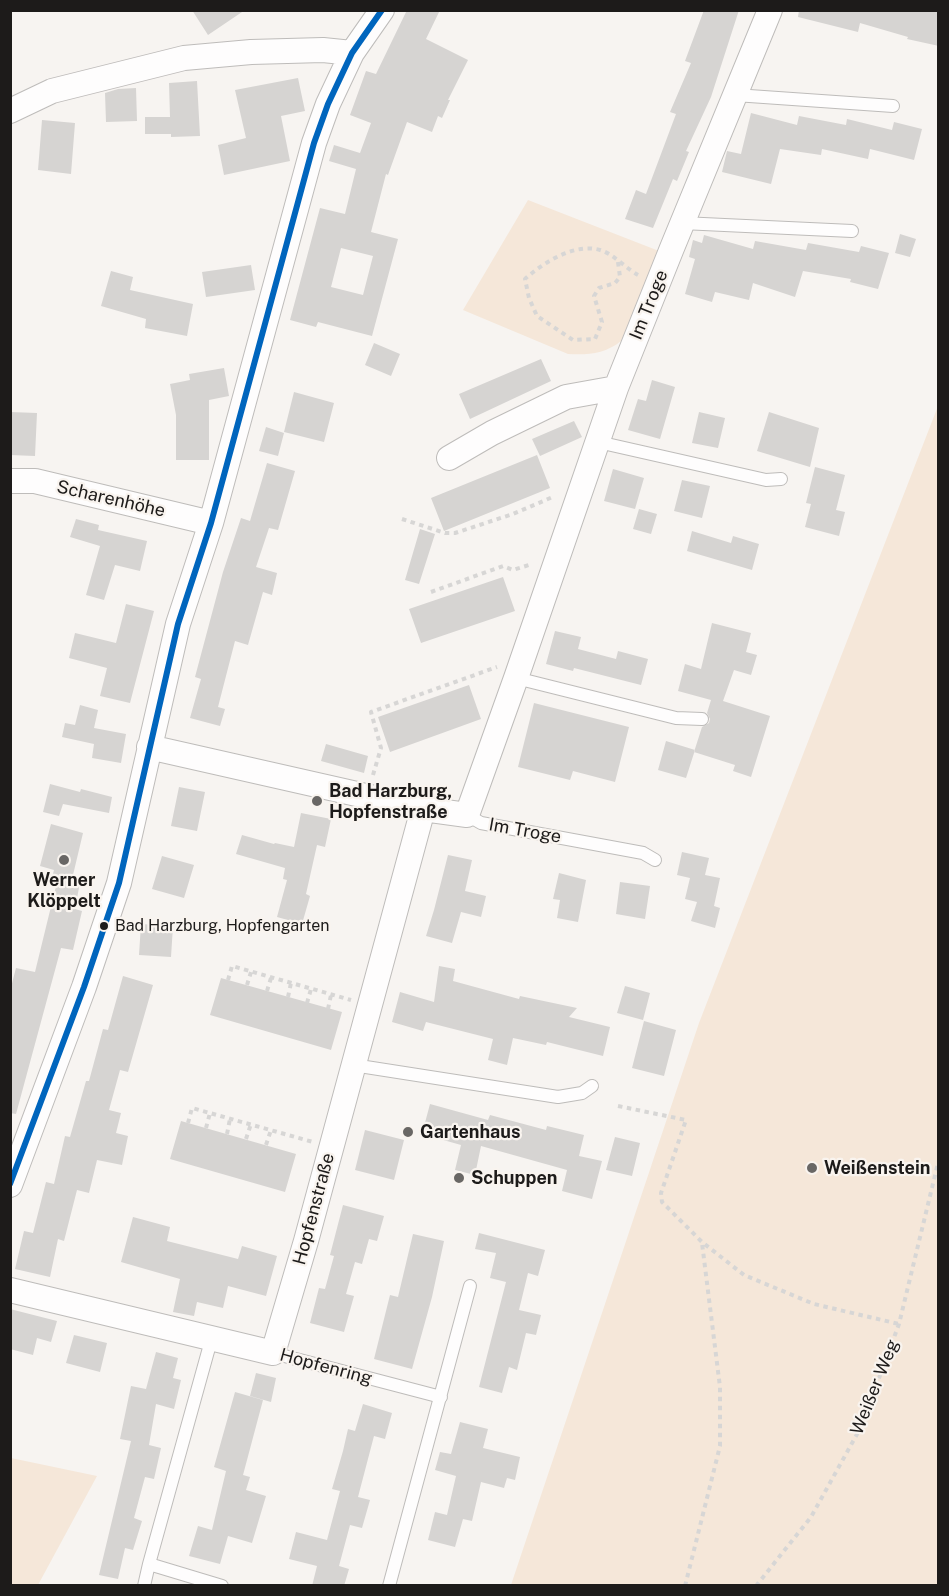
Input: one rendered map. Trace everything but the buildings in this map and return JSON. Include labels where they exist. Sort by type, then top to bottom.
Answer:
[{"type":"street","points":[[10,1185],[119,883],[148,747],[178,624],[210,523],[314,143],[328,104],[352,53],[382,10]]},
{"type":"street","name":"Im Troge","points":[[467,815],[616,388],[770,10]]},
{"type":"street","points":[[10,111],[52,91],[184,58],[251,52],[323,50],[352,53]]},
{"type":"street","points":[[449,458],[492,433],[566,397],[616,388]]},
{"type":"street","name":"Scharenhöhe","points":[[10,480],[35,480],[210,523]]},
{"type":"street","points":[[148,747],[423,809],[467,815]]},
{"type":"street","name":"Hopfenstraße","points":[[273,1353],[423,809]]},
{"type":"street","name":"Hopfenring","points":[[10,1290],[273,1353]]},
{"type":"lane","points":[[735,95],[893,106]]},
{"type":"lane","points":[[682,223],[852,231]]},
{"type":"lane","points":[[598,442],[766,480],[781,479]]},
{"type":"lane","points":[[520,668],[676,718],[702,719]]},
{"type":"lane","name":"Im Troge","points":[[467,815],[481,823],[643,852],[655,860]]},
{"type":"lane","points":[[353,1065],[558,1097],[582,1093],[592,1086]]},
{"type":"lane","points":[[390,1586],[470,1286]]},
{"type":"lane","points":[[144,1586],[212,1338]]},
{"type":"lane","name":"Hopfenring","points":[[273,1353],[441,1397]]},
{"type":"lane","points":[[149,1564],[222,1586]]},
{"type":"path","points":[[618,262],[620,277],[615,283],[598,288],[594,296],[602,322],[595,339],[573,340],[537,316],[529,298],[525,279],[557,257],[585,247],[604,252],[658,285]]},
{"type":"path","points":[[402,519],[445,533],[455,533],[513,514],[584,483]]},
{"type":"path","points":[[431,592],[503,566],[513,570],[559,555]]},
{"type":"path","points":[[367,796],[381,748],[370,712],[520,668]]},
{"type":"path","points":[[228,980],[232,966],[369,1005]]},
{"type":"path","points":[[247,985],[251,972]]},
{"type":"path","points":[[267,991],[271,978]]},
{"type":"path","points":[[288,997],[291,983]]},
{"type":"path","points":[[308,1003],[311,989]]},
{"type":"path","points":[[328,1009],[332,995]]},
{"type":"path","points":[[618,1106],[686,1120],[661,1193],[662,1202],[702,1242],[744,1275],[814,1304],[899,1324]]},
{"type":"path","points":[[188,1123],[192,1108],[331,1147]]},
{"type":"path","points":[[206,1128],[210,1113]]},
{"type":"path","points":[[226,1134],[230,1119]]},
{"type":"path","points":[[246,1139],[251,1124]]},
{"type":"path","points":[[266,1145],[271,1130]]},
{"type":"path","name":"Weißer Weg","points":[[756,1586],[811,1517],[861,1427],[899,1324],[939,1163]]},
{"type":"path","points":[[685,1586],[720,1446],[720,1387],[702,1242]]},
{"type":"shaded area","points":[[528,200],[659,251],[621,341],[609,349],[596,353],[568,354],[463,310]]},
{"type":"shaded area","points":[[938,406],[938,1585],[511,1585],[699,1023]]},
{"type":"shaded area","points":[[11,1458],[97,1476],[38,1585],[11,1585]]},
{"type":"transit line","points":[[10,1184],[84,987],[119,883],[178,624],[211,523],[314,143],[328,104],[352,53],[382,10]]},
{"type":"place","name":"Bad Harzburg, Hopfenstraße","points":[[317,801]]},
{"type":"place","name":"Werner Klöppelt","points":[[64,860]]},
{"type":"place","name":"Bad Harzburg, Hopfengarten","points":[[104,926]]},
{"type":"place","name":"Gartenhaus","points":[[408,1132]]},
{"type":"place","name":"Weißenstein","points":[[812,1168]]},
{"type":"place","name":"Schuppen","points":[[459,1178]]}]
